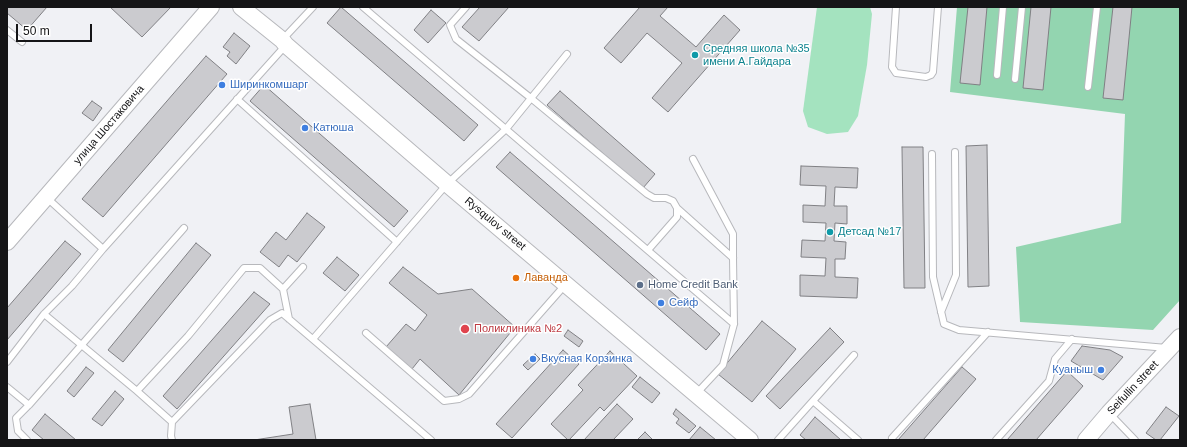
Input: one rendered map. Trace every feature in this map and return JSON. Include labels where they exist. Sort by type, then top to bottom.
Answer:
[{"type":"street","name":"улица Шостаковича","points":[[7,242],[211,7]]},
{"type":"street","name":"Rysqulov street","points":[[241,7],[284,42],[447,184],[750,440]]},
{"type":"street","name":"Seifullin street","points":[[1086,440],[1109,413],[1177,344]]},
{"type":"lane","points":[[7,362],[44,314],[72,286],[103,249],[237,99],[313,7]]},
{"type":"lane","points":[[363,7],[734,324]]},
{"type":"lane","points":[[466,7],[450,25],[456,39],[532,99],[646,194],[654,198],[666,198],[673,201],[677,208],[733,258]]},
{"type":"lane","points":[[896,7],[892,67],[896,73],[926,76],[933,72],[938,7]]},
{"type":"lane","points":[[997,75],[1003,7]]},
{"type":"lane","points":[[1015,79],[1022,7]]},
{"type":"lane","points":[[1088,87],[1097,7]]},
{"type":"lane","points":[[7,30],[22,42]]},
{"type":"lane","points":[[313,339],[447,184],[506,129],[532,99],[566,54]]},
{"type":"lane","points":[[237,99],[397,242]]},
{"type":"lane","points":[[941,312],[956,275],[955,152]]},
{"type":"lane","points":[[932,154],[933,277],[944,324],[959,330],[1072,339],[1177,344]]},
{"type":"lane","points":[[693,159],[733,234],[734,324],[722,365],[696,394]]},
{"type":"lane","points":[[46,197],[103,249]]},
{"type":"lane","points":[[648,250],[677,217],[677,208]]},
{"type":"lane","points":[[27,440],[18,432],[16,418],[184,228]]},
{"type":"lane","points":[[284,288],[303,267]]},
{"type":"lane","points":[[137,391],[188,336],[244,268],[260,268],[284,288],[289,319]]},
{"type":"lane","points":[[366,333],[444,401],[459,399],[469,394],[566,284]]},
{"type":"lane","points":[[172,440],[172,422],[270,320],[282,313],[431,440]]},
{"type":"lane","points":[[44,314],[172,422]]},
{"type":"lane","points":[[892,438],[988,332]]},
{"type":"lane","points":[[996,440],[1049,381],[1055,359],[1072,339]]},
{"type":"lane","points":[[778,440],[854,355]]},
{"type":"lane","points":[[7,387],[29,405]]},
{"type":"lane","points":[[813,401],[858,440]]},
{"type":"lane","points":[[1109,413],[1135,440]]},
{"type":"green space","points":[[817,7],[870,7],[872,14],[867,65],[858,116],[848,132],[827,134],[808,127],[803,111]]},
{"type":"green space","points":[[957,7],[1180,7],[1180,300],[1153,330],[1020,322],[1016,247],[1121,223],[1125,114],[950,92]]},
{"type":"building","points":[[7,7],[47,7],[27,30],[7,13]]},
{"type":"building","points":[[110,7],[171,7],[142,37]]},
{"type":"building","points":[[341,7],[478,125],[464,141],[327,23]]},
{"type":"building","points":[[480,7],[509,7],[479,41],[462,27]]},
{"type":"building","name":"Средняя школа №35 имени А.Гайдара","points":[[640,7],[668,7],[660,16],[696,47],[724,15],[740,30],[668,112],[652,98],[682,63],[647,33],[621,63],[604,48]]},
{"type":"building","points":[[968,7],[987,7],[980,85],[960,83]]},
{"type":"building","points":[[1031,7],[1051,7],[1043,90],[1023,88]]},
{"type":"building","points":[[1113,7],[1132,7],[1123,100],[1103,98]]},
{"type":"building","points":[[431,10],[446,23],[428,43],[414,30]]},
{"type":"building","points":[[234,33],[250,46],[236,64],[227,56],[230,52],[223,47]]},
{"type":"building","points":[[206,56],[227,74],[103,217],[82,199]]},
{"type":"building","points":[[264,85],[408,211],[394,227],[250,101]]},
{"type":"building","points":[[560,91],[655,174],[643,188],[547,105]]},
{"type":"building","points":[[92,101],[102,108],[93,121],[82,113]]},
{"type":"building","points":[[987,145],[989,286],[968,287],[966,146]]},
{"type":"building","points":[[902,147],[923,147],[925,288],[904,288]]},
{"type":"building","points":[[510,152],[720,334],[706,350],[496,167]]},
{"type":"building","name":"Детсад №17","points":[[801,166],[858,168],[857,188],[835,187],[834,206],[847,206],[847,224],[835,223],[834,241],[846,242],[845,259],[835,259],[835,277],[858,278],[857,298],[800,296],[800,275],[825,276],[826,258],[801,257],[802,240],[825,241],[826,223],[803,222],[803,205],[825,206],[826,186],[800,185]]},
{"type":"building","points":[[307,213],[325,227],[297,262],[288,255],[279,267],[260,252],[276,232],[286,240]]},
{"type":"building","points":[[65,241],[81,254],[7,340],[7,308]]},
{"type":"building","points":[[196,243],[211,255],[123,362],[108,350]]},
{"type":"building","points":[[337,257],[359,275],[345,291],[323,273]]},
{"type":"building","name":"Поликлиника №2","points":[[403,267],[438,294],[472,289],[515,327],[459,395],[420,359],[412,369],[386,347],[406,324],[415,331],[427,315],[389,283]]},
{"type":"building","points":[[254,292],[270,304],[177,409],[163,396]]},
{"type":"building","points":[[762,321],[796,349],[752,402],[718,374]]},
{"type":"building","points":[[830,328],[844,342],[780,409],[766,396]]},
{"type":"building","points":[[568,330],[583,341],[579,347],[564,336]]},
{"type":"building","points":[[1082,346],[1110,350],[1123,357],[1103,380],[1071,361]]},
{"type":"building","points":[[563,350],[579,364],[512,438],[496,424]]},
{"type":"building","points":[[610,351],[637,376],[604,411],[600,407],[568,440],[551,424],[583,390],[578,385]]},
{"type":"building","points":[[535,354],[540,359],[528,370],[523,365]]},
{"type":"building","points":[[86,367],[94,373],[74,397],[67,391]]},
{"type":"building","points":[[962,367],[976,379],[923,440],[898,440]]},
{"type":"building","points":[[1067,371],[1083,386],[1036,440],[1007,440]]},
{"type":"building","points":[[640,377],[660,393],[652,403],[632,387]]},
{"type":"building","points":[[115,391],[124,399],[102,426],[92,419]]},
{"type":"building","points":[[310,404],[316,440],[254,440],[293,434],[289,407]]},
{"type":"building","points":[[617,404],[633,419],[613,440],[584,440]]},
{"type":"building","points":[[1166,407],[1179,416],[1160,440],[1156,440],[1146,433]]},
{"type":"building","points":[[676,409],[696,426],[689,433],[676,423],[679,419],[673,414]]},
{"type":"building","points":[[45,414],[76,440],[44,440],[32,430]]},
{"type":"building","points":[[815,417],[841,440],[806,440],[800,435]]},
{"type":"building","points":[[700,427],[716,440],[689,440]]},
{"type":"building","points":[[645,432],[653,440],[637,440]]},
{"type":"place","name":"Средняя школа №35 имени А.Гайдара","points":[[695,55]]},
{"type":"place","name":"Ширинкомшарг","points":[[222,85]]},
{"type":"place","name":"Катюша","points":[[305,128]]},
{"type":"place","name":"Детсад №17","points":[[830,232]]},
{"type":"place","name":"Лаванда","points":[[516,278]]},
{"type":"place","name":"Home Credit Bank","points":[[640,285]]},
{"type":"place","name":"Сейф","points":[[661,303]]},
{"type":"place","name":"Поликлиника №2","points":[[465,329]]},
{"type":"place","name":"Вкусная Корзинка","points":[[533,359]]},
{"type":"place","name":"Куаныш","points":[[1101,370]]}]
